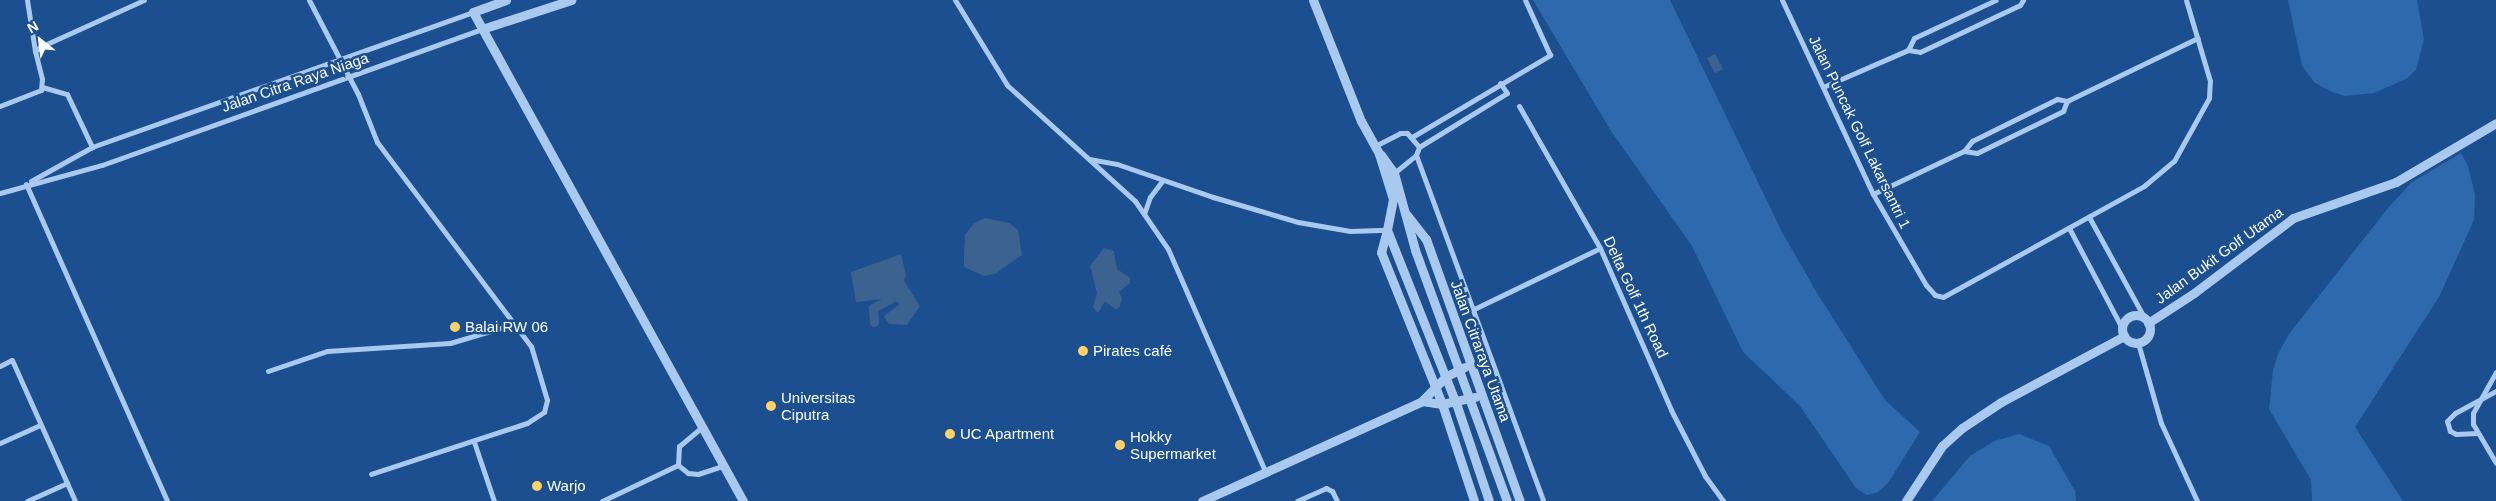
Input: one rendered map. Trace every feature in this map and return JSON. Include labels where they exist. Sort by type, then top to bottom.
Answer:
[{"type":"street","points":[[27,0],[42,87]]},
{"type":"street","points":[[35,51],[66,33],[144,0]]},
{"type":"street","points":[[309,0],[350,78],[378,142],[396,171],[514,324],[536,357],[547,408],[541,416],[527,423],[474,442],[371,474]]},
{"type":"street","name":"Jalan Citra Raya Niaga","points":[[26,184],[92,147],[506,0]]},
{"type":"street","name":"Jalan Citra Raya Niaga","points":[[0,193],[26,184],[102,165],[350,78],[482,29],[571,0]]},
{"type":"street","points":[[956,0],[1007,85],[1135,201],[1168,249],[1266,473]]},
{"type":"street","name":"Jalan Citraraya Utama","points":[[1313,0],[1361,121],[1377,150],[1394,172],[1407,214],[1415,250],[1507,501]]},
{"type":"street","points":[[1412,137],[1550,55],[1525,0]]},
{"type":"street","name":"Jalan Puncak Golf Lakarsantri 1","points":[[1782,0],[1873,194],[1930,292],[1943,297],[2089,217],[2161,173],[2174,161],[2205,111],[2210,81],[2186,0]]},
{"type":"street","points":[[1908,50],[1914,38],[1996,0]]},
{"type":"street","points":[[1823,87],[1908,50],[1920,52],[2020,5],[2023,0]]},
{"type":"street","points":[[473,12],[743,501]]},
{"type":"street","points":[[1873,194],[1964,151],[1972,141],[2057,99],[2067,101],[2198,38]]},
{"type":"street","points":[[1394,172],[1416,155],[1419,147],[1507,93],[1500,83]]},
{"type":"street","points":[[0,106],[34,94],[42,87]]},
{"type":"street","points":[[42,87],[67,94],[92,147]]},
{"type":"street","points":[[1964,151],[1977,153],[1986,149],[2062,111],[2067,101]]},
{"type":"street","name":"Delta Golf 1th Road","points":[[1519,106],[1600,248],[1671,410],[1705,476],[1723,501]]},
{"type":"street","name":"Jalan Bukit Golf Utama","points":[[2123,332],[2130,317],[2146,320],[2194,293],[2293,218],[2396,182],[2496,123]]},
{"type":"street","points":[[1377,150],[1400,133],[1412,137],[1419,147]]},
{"type":"street","name":"Jalan Citraraya Utama","points":[[1377,150],[1393,199],[1381,252],[1442,404],[1474,501]]},
{"type":"street","points":[[1416,155],[1543,501]]},
{"type":"street","points":[[1089,159],[1298,222],[1350,230],[1387,230],[1456,403],[1489,501]]},
{"type":"street","points":[[1144,214],[1150,197],[1163,180]]},
{"type":"street","points":[[26,184],[168,501]]},
{"type":"street","name":"Jalan Citraraya Utama","points":[[1407,214],[1426,239],[1520,501]]},
{"type":"street","points":[[2089,217],[2146,320],[2148,335],[2138,343]]},
{"type":"street","points":[[2069,228],[2123,332],[2138,343],[2161,423],[2197,501]]},
{"type":"street","points":[[1472,310],[1600,248]]},
{"type":"street","points":[[268,371],[327,351],[450,343],[514,324]]},
{"type":"street","points":[[1906,501],[1942,446],[1962,428],[2001,402],[2123,332]]},
{"type":"street","points":[[0,366],[12,360],[75,501]]},
{"type":"street","points":[[1202,501],[1422,401],[1434,385],[1445,377],[1471,365]]},
{"type":"street","points":[[2496,372],[2473,413],[2477,433],[2496,463]]},
{"type":"street","points":[[2477,433],[2456,434],[2450,431],[2447,421],[2455,413],[2496,391]]},
{"type":"street","points":[[1422,401],[1442,404],[1456,403],[1482,395]]},
{"type":"street","points":[[0,443],[40,425]]},
{"type":"street","points":[[678,465],[679,446],[702,427]]},
{"type":"street","points":[[474,442],[494,501]]},
{"type":"street","points":[[678,465],[688,473],[698,474],[723,466]]},
{"type":"street","points":[[602,501],[678,465]]},
{"type":"street","points":[[27,501],[67,483]]},
{"type":"street","points":[[1297,501],[1326,488],[1332,491],[1337,501]]},
{"type":"shaded area","points":[[1533,0],[1670,0],[1782,232],[1817,293],[1885,400],[1920,432],[1888,483],[1878,492],[1867,495],[1856,488],[1800,406],[1743,352],[1692,246],[1611,131]]},
{"type":"shaded area","points":[[2288,0],[2417,0],[2424,39],[2416,70],[2406,79],[2374,93],[2345,96],[2315,83],[2302,66]]},
{"type":"shaded area","points":[[1715,54],[1723,69],[1715,73],[1707,58]]},
{"type":"shaded area","points":[[2461,153],[2468,166],[2475,195],[2474,220],[2439,297],[2355,427],[2403,501],[2312,501],[2311,480],[2269,409],[2273,370],[2278,354],[2289,334],[2388,208],[2412,182]]},
{"type":"shaded area","points":[[985,218],[1009,223],[1018,230],[1022,255],[995,274],[984,276],[964,267],[964,252],[965,235],[974,223]]},
{"type":"shaded area","points":[[1104,248],[1114,251],[1117,269],[1130,278],[1130,283],[1119,292],[1122,299],[1119,308],[1115,309],[1105,301],[1098,313],[1093,307],[1097,293],[1090,266]]},
{"type":"shaded area","points":[[901,254],[906,275],[904,281],[920,306],[907,325],[889,324],[884,316],[900,304],[892,298],[856,302],[851,272]]},
{"type":"shaded area","points":[[2019,434],[2049,446],[2075,491],[2076,501],[1932,501],[1970,456],[1994,441]]},
{"type":"waterway","points":[[874,322],[873,308],[892,298]]},
{"type":"place","name":"Balai RW 06","points":[[455,327]]},
{"type":"place","name":"Pirates café","points":[[1083,351]]},
{"type":"place","name":"Universitas Ciputra","points":[[771,406]]},
{"type":"place","name":"UC Apartment","points":[[950,434]]},
{"type":"place","name":"Hokky Supermarket","points":[[1120,445]]},
{"type":"place","name":"Warjo","points":[[537,486]]}]
